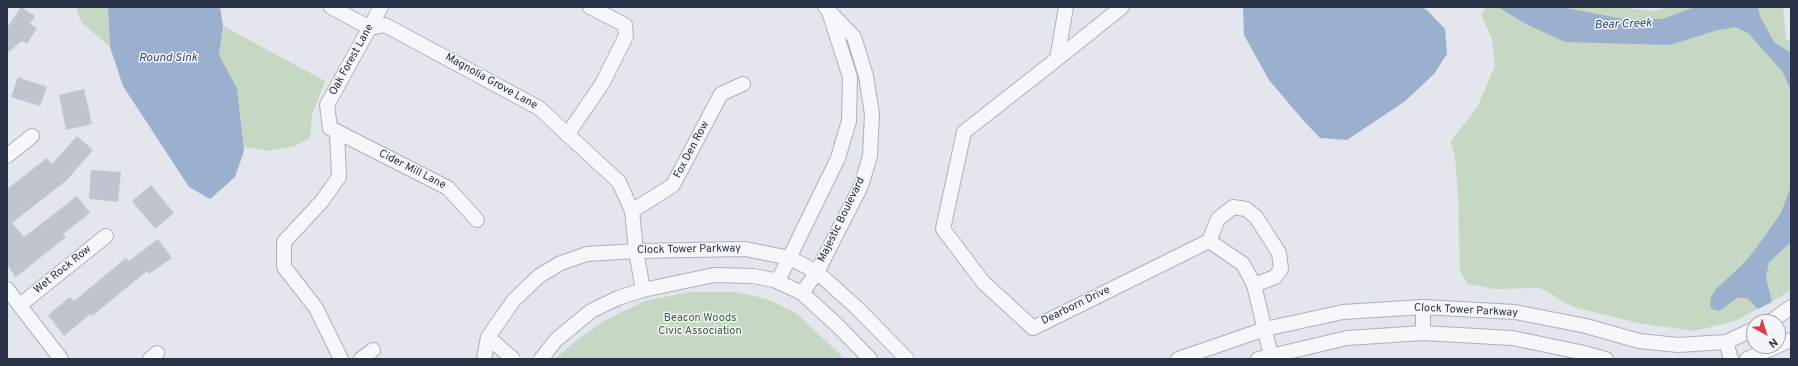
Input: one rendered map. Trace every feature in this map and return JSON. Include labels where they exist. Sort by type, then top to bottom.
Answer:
[{"type":"street","points":[[332,7],[370,28]]},
{"type":"street","name":"Oak Forest Lane","points":[[341,359],[316,308],[284,267],[284,242],[322,201],[339,177],[337,132],[330,128],[327,105],[381,7]]},
{"type":"street","points":[[567,136],[602,84],[626,36],[625,25],[590,7]]},
{"type":"street","points":[[1057,60],[1066,7]]},
{"type":"street","points":[[1057,60],[1122,7]]},
{"type":"street","name":"Majestic Boulevard","points":[[778,281],[838,158],[850,121],[850,77],[829,8]]},
{"type":"street","name":"Majestic Boulevard","points":[[802,293],[817,272],[861,186],[870,156],[872,114],[866,76],[854,37],[829,8]]},
{"type":"street","name":"Magnolia Grove Lane","points":[[370,28],[385,25],[539,108],[567,136],[619,182],[632,211],[642,290]]},
{"type":"street","name":"Dearborn Drive","points":[[1057,60],[964,132],[943,229],[983,282],[1033,328],[1209,241]]},
{"type":"street","name":"Fox Den Row","points":[[632,211],[673,185],[721,94],[743,84]]},
{"type":"street","name":"Cider Mill Lane","points":[[337,132],[448,188],[477,220]]},
{"type":"street","points":[[7,156],[32,136]]},
{"type":"street","points":[[1254,285],[1275,277],[1282,269],[1279,253],[1256,217],[1246,209],[1233,207],[1218,219],[1209,241],[1243,264],[1254,285],[1264,329],[1265,357],[1347,338],[1423,333],[1512,338],[1606,359]]},
{"type":"street","name":"Wet Rock Row","points":[[20,305],[106,236]]},
{"type":"street","name":"Clock Tower Parkway","points":[[484,359],[488,337],[514,300],[538,276],[561,263],[587,254],[636,251],[746,249],[790,258],[817,272],[857,308],[902,357]]},
{"type":"street","points":[[541,359],[556,340],[591,311],[618,298],[642,290],[714,275],[753,276],[778,281],[802,293],[839,327],[870,359]]},
{"type":"street","points":[[7,289],[61,359]]},
{"type":"street","points":[[1423,307],[1423,333]]},
{"type":"street","name":"Clock Tower Parkway","points":[[1178,359],[1264,329],[1343,312],[1423,307],[1515,312],[1586,326],[1639,341],[1678,345],[1726,342],[1746,333]]},
{"type":"street","points":[[1781,314],[1791,307]]},
{"type":"street","points":[[488,337],[513,359]]},
{"type":"street","points":[[1746,359],[1791,340]]},
{"type":"street","points":[[1726,342],[1731,359]]},
{"type":"street","points":[[362,359],[373,350]]},
{"type":"green space","points":[[76,7],[108,7],[110,47],[81,22]]},
{"type":"green space","points":[[1486,7],[1618,7],[1653,11],[1670,7],[1783,7],[1786,39],[1791,42],[1791,289],[1782,296],[1735,321],[1694,331],[1638,323],[1573,307],[1540,288],[1494,289],[1468,284],[1460,271],[1458,194],[1455,158],[1451,141],[1478,106],[1495,65],[1492,39],[1481,15]]},
{"type":"green space","points":[[223,26],[325,81],[312,115],[310,138],[294,146],[268,151],[243,147],[237,88],[219,55]]},
{"type":"green space","name":"Beacon Woods Civic Association","points":[[690,292],[736,292],[767,299],[796,313],[845,359],[555,359],[574,342],[604,321],[645,301]]},
{"type":"water","name":"Round Sink","points":[[108,7],[220,7],[223,26],[219,55],[237,88],[244,151],[235,177],[210,199],[189,187],[123,86],[110,47]]},
{"type":"water","points":[[1243,7],[1421,7],[1427,10],[1445,29],[1447,54],[1434,74],[1404,102],[1347,140],[1320,138],[1269,80],[1244,35]]},
{"type":"water","name":"Bear Creek","points":[[1498,7],[1561,7],[1623,19],[1662,19],[1695,7],[1758,7],[1760,16],[1774,42],[1791,53],[1791,90],[1782,71],[1748,33],[1736,27],[1718,30],[1669,45],[1565,42],[1526,24]]},
{"type":"water","points":[[1791,186],[1791,242],[1769,262],[1766,278],[1772,302],[1758,309],[1747,298],[1737,298],[1719,311],[1712,309],[1710,306],[1711,297],[1716,289],[1745,262],[1757,247],[1781,213]]},
{"type":"building","points":[[21,7],[35,16],[30,24],[37,28],[27,44],[22,41],[7,53],[7,28]]},
{"type":"building","points":[[18,77],[47,87],[40,106],[11,97]]},
{"type":"building","points":[[84,89],[92,124],[66,130],[59,95]]},
{"type":"building","points":[[77,136],[93,150],[67,180],[12,223],[24,237],[77,196],[90,213],[63,234],[66,237],[16,277],[7,265],[7,189],[47,158],[52,164]]},
{"type":"building","points":[[91,170],[121,172],[118,202],[89,199]]},
{"type":"building","points":[[151,185],[174,213],[155,229],[132,201]]},
{"type":"building","points":[[158,239],[172,258],[149,274],[147,271],[92,316],[90,314],[64,336],[48,315],[70,297],[74,301],[126,258],[129,261]]}]
